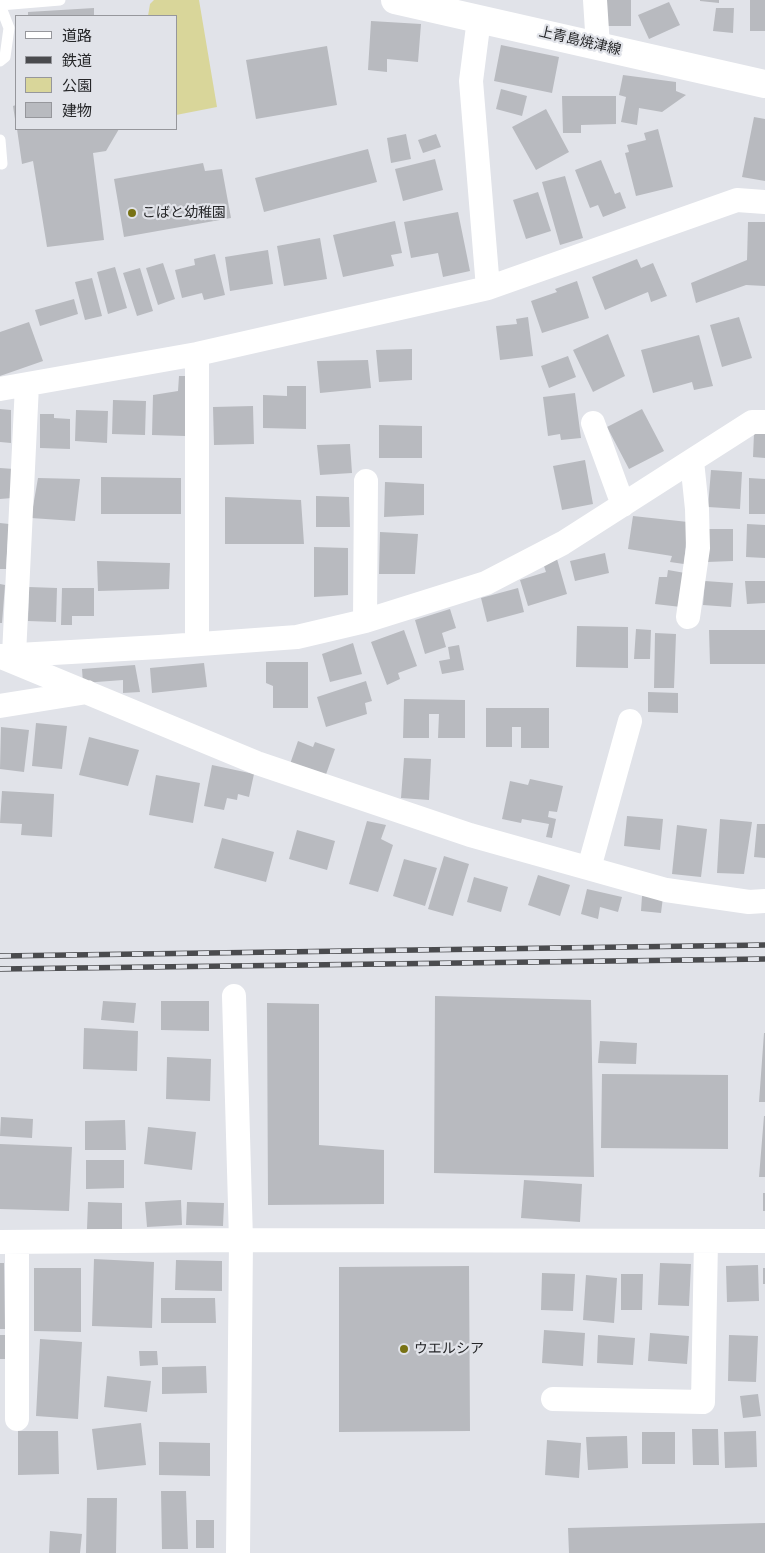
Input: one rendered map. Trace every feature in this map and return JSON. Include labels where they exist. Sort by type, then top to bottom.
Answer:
[{"type":"main road","name":"上青島焼津線","points":[[395,0],[765,84]]},
{"type":"street","points":[[595,0],[598,46]]},
{"type":"street","points":[[479,19],[471,81],[488,288]]},
{"type":"street","points":[[0,390],[197,354],[488,288],[737,200],[765,202]]},
{"type":"street","points":[[197,354],[197,644]]},
{"type":"street","points":[[5,656],[28,385]]},
{"type":"street","points":[[5,656],[297,637],[366,621],[486,583],[563,543],[752,422],[765,422]]},
{"type":"street","points":[[593,423],[623,505]]},
{"type":"street","points":[[688,617],[698,548],[697,509],[692,461]]},
{"type":"street","points":[[366,481],[366,621]]},
{"type":"street","points":[[5,656],[257,763],[470,834],[666,890],[750,902],[765,901]]},
{"type":"street","points":[[0,706],[87,692]]},
{"type":"street","points":[[589,868],[630,721]]},
{"type":"street","points":[[234,996],[241,1240],[238,1553]]},
{"type":"street","points":[[17,1419],[8,1242],[241,1240],[765,1241]]},
{"type":"street","points":[[553,1399],[703,1402],[706,1241]]},
{"type":"lane","points":[[0,61],[5,57],[8,28],[0,5],[60,0]]},
{"type":"lane","points":[[0,140],[2,164]]},
{"type":"green space","points":[[154,0],[199,0],[217,107],[178,115],[178,15],[148,15],[150,4]]},
{"type":"building","points":[[604,0],[631,0],[631,26],[603,26]]},
{"type":"building","points":[[719,0],[719,3],[700,1]]},
{"type":"building","points":[[750,0],[765,0],[765,31],[750,31]]},
{"type":"building","points":[[669,2],[680,25],[649,39],[638,15]]},
{"type":"building","points":[[94,8],[94,15],[28,15],[28,12]]},
{"type":"building","points":[[716,8],[734,8],[733,33],[713,31]]},
{"type":"building","points":[[371,21],[421,24],[418,62],[387,59],[387,72],[368,70]]},
{"type":"building","points":[[501,45],[559,57],[552,93],[494,81]]},
{"type":"building","points":[[327,46],[337,105],[256,119],[246,60]]},
{"type":"building","points":[[623,75],[676,82],[676,91],[686,95],[662,112],[639,108],[637,125],[621,122],[626,97],[619,95]]},
{"type":"building","points":[[501,89],[527,96],[522,116],[496,109]]},
{"type":"building","points":[[562,96],[616,96],[616,124],[581,125],[581,133],[563,133]]},
{"type":"building","points":[[546,109],[569,152],[536,170],[512,127]]},
{"type":"building","points":[[754,117],[765,119],[765,181],[742,177]]},
{"type":"building","points":[[658,129],[673,187],[636,196],[625,153],[629,152],[627,145],[646,140],[644,133]]},
{"type":"building","points":[[17,130],[118,130],[106,151],[93,153],[104,240],[47,247],[33,161],[22,164]]},
{"type":"building","points":[[406,134],[411,159],[391,163],[387,138]]},
{"type":"building","points":[[436,134],[441,147],[423,153],[418,140]]},
{"type":"building","points":[[368,149],[377,182],[264,212],[255,178]]},
{"type":"building","points":[[435,159],[443,190],[403,201],[395,169]]},
{"type":"building","points":[[601,160],[615,194],[620,192],[626,208],[603,217],[598,205],[590,208],[575,170]]},
{"type":"building","points":[[203,163],[205,171],[222,169],[231,218],[124,237],[114,179]]},
{"type":"building","points":[[565,176],[583,238],[560,245],[542,182]]},
{"type":"building","points":[[538,192],[551,231],[526,239],[513,200]]},
{"type":"building","points":[[458,212],[470,271],[443,277],[438,253],[411,258],[404,222]]},
{"type":"building","points":[[395,221],[402,253],[391,255],[394,266],[343,277],[333,235]]},
{"type":"building","points":[[748,222],[765,222],[765,286],[746,285],[696,303],[691,283],[747,260]]},
{"type":"building","points":[[320,238],[327,279],[284,286],[277,246]]},
{"type":"building","points":[[268,250],[273,284],[230,291],[225,257]]},
{"type":"building","points":[[215,254],[225,295],[204,300],[202,293],[182,298],[175,270],[195,265],[194,259]]},
{"type":"building","points":[[637,259],[641,268],[653,263],[667,296],[651,302],[648,292],[605,310],[592,277]]},
{"type":"building","points":[[163,263],[175,299],[158,305],[146,268]]},
{"type":"building","points":[[115,267],[127,308],[108,314],[97,272]]},
{"type":"building","points":[[140,268],[153,311],[137,316],[123,273]]},
{"type":"building","points":[[92,278],[102,316],[85,320],[75,282]]},
{"type":"building","points":[[577,281],[589,318],[542,333],[531,301],[557,292],[555,289]]},
{"type":"building","points":[[74,299],[78,314],[40,326],[35,310]]},
{"type":"building","points":[[528,317],[533,356],[500,360],[496,326],[517,324],[516,319]]},
{"type":"building","points":[[739,317],[752,358],[722,367],[710,325]]},
{"type":"building","points":[[29,322],[43,361],[0,376],[0,332]]},
{"type":"building","points":[[608,334],[625,376],[593,392],[573,350]]},
{"type":"building","points":[[699,335],[713,386],[694,390],[692,382],[653,393],[641,350]]},
{"type":"building","points":[[412,349],[412,380],[379,382],[376,350]]},
{"type":"building","points":[[568,356],[576,377],[549,388],[541,366]]},
{"type":"building","points":[[368,360],[371,388],[320,393],[317,361]]},
{"type":"building","points":[[179,376],[186,376],[185,436],[152,435],[153,395],[178,391]]},
{"type":"building","points":[[287,386],[306,386],[306,429],[263,428],[263,395],[287,396]]},
{"type":"building","points":[[575,393],[581,438],[561,440],[560,434],[548,436],[543,397]]},
{"type":"building","points":[[113,400],[146,401],[145,435],[112,434]]},
{"type":"building","points":[[253,406],[254,444],[214,445],[213,407]]},
{"type":"building","points":[[0,409],[11,410],[11,443],[0,442]]},
{"type":"building","points":[[642,409],[664,451],[629,469],[607,427]]},
{"type":"building","points":[[76,410],[108,411],[107,443],[75,441]]},
{"type":"building","points":[[40,414],[54,414],[54,418],[70,419],[70,449],[40,448]]},
{"type":"building","points":[[379,425],[422,426],[422,458],[379,458]]},
{"type":"building","points":[[754,433],[765,433],[765,458],[753,457]]},
{"type":"building","points":[[350,444],[352,473],[320,475],[317,445]]},
{"type":"building","points":[[585,460],[593,504],[562,510],[553,466]]},
{"type":"building","points":[[0,468],[14,469],[12,498],[0,499]]},
{"type":"building","points":[[711,470],[742,472],[740,509],[708,507]]},
{"type":"building","points":[[101,477],[181,478],[181,514],[101,514]]},
{"type":"building","points":[[38,478],[80,479],[75,521],[31,518]]},
{"type":"building","points":[[749,478],[765,479],[765,514],[749,514]]},
{"type":"building","points":[[385,482],[424,484],[424,515],[384,517]]},
{"type":"building","points":[[316,496],[349,497],[350,527],[316,527]]},
{"type":"building","points":[[225,497],[301,500],[304,544],[225,544]]},
{"type":"building","points":[[633,516],[688,522],[684,564],[670,562],[672,556],[628,549]]},
{"type":"building","points":[[0,523],[9,524],[6,569],[0,569]]},
{"type":"building","points":[[747,524],[765,525],[765,558],[746,557]]},
{"type":"building","points":[[707,529],[733,529],[733,561],[707,562]]},
{"type":"building","points":[[380,532],[418,534],[415,574],[379,574]]},
{"type":"building","points":[[314,547],[348,548],[348,595],[314,597]]},
{"type":"building","points":[[605,553],[609,573],[575,581],[570,561]]},
{"type":"building","points":[[557,559],[567,594],[528,606],[520,580],[546,572],[543,563]]},
{"type":"building","points":[[97,561],[170,563],[169,589],[98,591]]},
{"type":"building","points":[[668,570],[685,573],[681,607],[655,604],[659,577],[667,577]]},
{"type":"building","points":[[705,581],[733,583],[731,607],[703,605]]},
{"type":"building","points":[[745,581],[765,581],[765,603],[747,604]]},
{"type":"building","points":[[0,584],[5,585],[2,623],[0,623]]},
{"type":"building","points":[[29,587],[57,588],[56,622],[28,621]]},
{"type":"building","points":[[62,588],[94,588],[94,616],[72,616],[72,625],[61,625]]},
{"type":"building","points":[[518,588],[524,612],[487,622],[481,598]]},
{"type":"building","points":[[450,609],[456,628],[442,633],[446,647],[425,654],[415,620]]},
{"type":"building","points":[[577,626],[628,627],[628,668],[576,667]]},
{"type":"building","points":[[636,629],[651,630],[650,659],[634,659]]},
{"type":"building","points":[[404,630],[417,666],[398,673],[400,679],[387,685],[371,642]]},
{"type":"building","points":[[709,630],[765,630],[765,664],[710,664]]},
{"type":"building","points":[[655,633],[676,634],[674,688],[654,688]]},
{"type":"building","points":[[353,643],[362,674],[330,682],[322,654]]},
{"type":"building","points":[[459,645],[464,670],[442,674],[439,661],[450,659],[448,647]]},
{"type":"building","points":[[266,662],[308,662],[308,708],[273,708],[273,686],[266,683]]},
{"type":"building","points":[[204,663],[207,687],[152,693],[150,668]]},
{"type":"building","points":[[135,665],[140,692],[123,693],[123,680],[83,683],[82,669]]},
{"type":"building","points":[[366,681],[372,701],[365,703],[367,714],[326,727],[317,697]]},
{"type":"building","points":[[648,692],[678,693],[678,713],[648,712]]},
{"type":"building","points":[[404,699],[465,700],[465,738],[438,738],[439,714],[429,714],[429,738],[403,738]]},
{"type":"building","points":[[486,708],[549,708],[549,748],[521,748],[521,727],[512,727],[512,747],[486,747]]},
{"type":"building","points":[[36,723],[67,726],[62,769],[32,766]]},
{"type":"building","points":[[1,727],[29,730],[24,772],[0,769]]},
{"type":"building","points":[[89,737],[139,750],[128,786],[79,775]]},
{"type":"building","points":[[298,741],[313,747],[315,742],[335,749],[324,780],[289,767]]},
{"type":"building","points":[[404,758],[431,759],[429,800],[401,798]]},
{"type":"building","points":[[212,765],[254,774],[249,797],[238,794],[237,800],[227,798],[224,810],[204,806]]},
{"type":"building","points":[[156,775],[200,783],[193,823],[149,815]]},
{"type":"building","points":[[530,779],[563,786],[557,812],[549,811],[548,817],[556,819],[552,838],[546,837],[549,824],[522,819],[521,823],[502,819],[510,781],[528,785]]},
{"type":"building","points":[[2,791],[54,794],[52,837],[21,835],[22,824],[0,823]]},
{"type":"building","points":[[627,816],[663,819],[660,850],[624,846]]},
{"type":"building","points":[[720,819],[752,822],[744,874],[717,873]]},
{"type":"building","points":[[367,821],[386,825],[381,839],[393,845],[378,892],[349,884]]},
{"type":"building","points":[[757,824],[765,824],[765,858],[754,857]]},
{"type":"building","points":[[677,825],[707,829],[701,877],[672,874]]},
{"type":"building","points":[[297,830],[335,841],[327,870],[289,859]]},
{"type":"building","points":[[222,838],[274,852],[266,882],[214,868]]},
{"type":"building","points":[[444,856],[469,864],[453,916],[428,909]]},
{"type":"building","points":[[404,859],[437,868],[425,906],[393,896]]},
{"type":"building","points":[[538,875],[570,885],[560,916],[528,905]]},
{"type":"building","points":[[474,877],[508,887],[501,912],[467,902]]},
{"type":"building","points":[[587,889],[622,897],[618,912],[600,907],[598,919],[581,914]]},
{"type":"building","points":[[642,896],[663,897],[661,913],[641,911]]},
{"type":"building","points":[[435,996],[591,1000],[594,1177],[434,1173]]},
{"type":"building","points":[[103,1001],[136,1003],[134,1023],[101,1020]]},
{"type":"building","points":[[161,1001],[209,1001],[209,1031],[161,1030]]},
{"type":"building","points":[[267,1003],[319,1004],[319,1145],[384,1150],[384,1204],[268,1205]]},
{"type":"building","points":[[84,1028],[138,1031],[137,1071],[83,1069]]},
{"type":"building","points":[[764,1033],[765,1102],[759,1102]]},
{"type":"building","points":[[600,1041],[637,1043],[636,1064],[598,1063]]},
{"type":"building","points":[[167,1057],[211,1059],[210,1101],[166,1099]]},
{"type":"building","points":[[602,1074],[728,1075],[728,1149],[601,1148]]},
{"type":"building","points":[[764,1116],[765,1177],[759,1177]]},
{"type":"building","points":[[1,1117],[33,1119],[32,1138],[0,1136]]},
{"type":"building","points":[[125,1120],[126,1150],[85,1150],[85,1121]]},
{"type":"building","points":[[148,1127],[196,1132],[192,1170],[144,1164]]},
{"type":"building","points":[[0,1144],[72,1147],[69,1211],[0,1209]]},
{"type":"building","points":[[86,1160],[124,1160],[124,1188],[86,1189]]},
{"type":"building","points":[[524,1180],[582,1184],[580,1222],[521,1218]]},
{"type":"building","points":[[763,1193],[765,1193],[765,1211],[763,1211]]},
{"type":"building","points":[[181,1200],[182,1225],[147,1227],[145,1202]]},
{"type":"building","points":[[88,1202],[122,1203],[122,1229],[87,1229]]},
{"type":"building","points":[[187,1202],[224,1203],[223,1226],[186,1225]]},
{"type":"building","points":[[94,1259],[154,1262],[152,1328],[92,1326]]},
{"type":"building","points":[[176,1260],[222,1261],[222,1291],[175,1290]]},
{"type":"building","points":[[0,1263],[4,1263],[5,1329],[0,1329]]},
{"type":"building","points":[[660,1263],[691,1264],[689,1306],[658,1305]]},
{"type":"building","points":[[758,1265],[759,1301],[727,1302],[726,1266]]},
{"type":"building","name":"ウエルシア","points":[[469,1266],[470,1431],[339,1432],[339,1267]]},
{"type":"building","points":[[34,1268],[81,1268],[81,1332],[34,1331]]},
{"type":"building","points":[[763,1268],[765,1268],[765,1284],[763,1284]]},
{"type":"building","points":[[542,1273],[575,1274],[573,1311],[541,1310]]},
{"type":"building","points":[[621,1274],[643,1274],[642,1310],[621,1310]]},
{"type":"building","points":[[586,1275],[617,1278],[614,1323],[583,1320]]},
{"type":"building","points":[[161,1298],[215,1298],[216,1323],[161,1323]]},
{"type":"building","points":[[544,1330],[585,1333],[583,1366],[542,1363]]},
{"type":"building","points":[[650,1333],[689,1336],[687,1364],[648,1361]]},
{"type":"building","points":[[0,1335],[8,1335],[7,1359],[0,1359]]},
{"type":"building","points":[[598,1335],[635,1338],[633,1365],[597,1363]]},
{"type":"building","points":[[729,1335],[758,1336],[756,1382],[728,1381]]},
{"type":"building","points":[[40,1339],[82,1342],[78,1419],[36,1416]]},
{"type":"building","points":[[139,1351],[157,1351],[158,1365],[140,1366]]},
{"type":"building","points":[[206,1366],[207,1393],[162,1394],[162,1367]]},
{"type":"building","points":[[107,1376],[151,1381],[147,1412],[104,1407]]},
{"type":"building","points":[[758,1394],[761,1416],[743,1418],[740,1396]]},
{"type":"building","points":[[141,1423],[146,1465],[97,1470],[92,1429]]},
{"type":"building","points":[[692,1429],[718,1429],[719,1465],[693,1465]]},
{"type":"building","points":[[18,1431],[58,1431],[59,1474],[18,1475]]},
{"type":"building","points":[[756,1431],[757,1467],[725,1468],[724,1432]]},
{"type":"building","points":[[642,1432],[675,1432],[675,1464],[642,1464]]},
{"type":"building","points":[[627,1436],[628,1468],[588,1470],[586,1437]]},
{"type":"building","points":[[547,1440],[581,1443],[579,1478],[545,1475]]},
{"type":"building","points":[[159,1442],[210,1443],[210,1476],[159,1475]]},
{"type":"building","points":[[161,1491],[186,1491],[188,1549],[162,1549]]},
{"type":"building","points":[[87,1498],[117,1498],[116,1553],[86,1553]]},
{"type":"building","points":[[196,1520],[214,1520],[214,1548],[196,1548]]},
{"type":"building","points":[[765,1523],[765,1553],[569,1553],[568,1528]]},
{"type":"building","points":[[50,1531],[82,1534],[80,1553],[49,1553]]},
{"type":"railway","points":[[0,956],[765,945]]},
{"type":"railway","points":[[0,969],[765,959]]},
{"type":"place","name":"こばと幼稚園","points":[[132,213]]},
{"type":"place","name":"ウエルシア","points":[[404,1349]]}]
